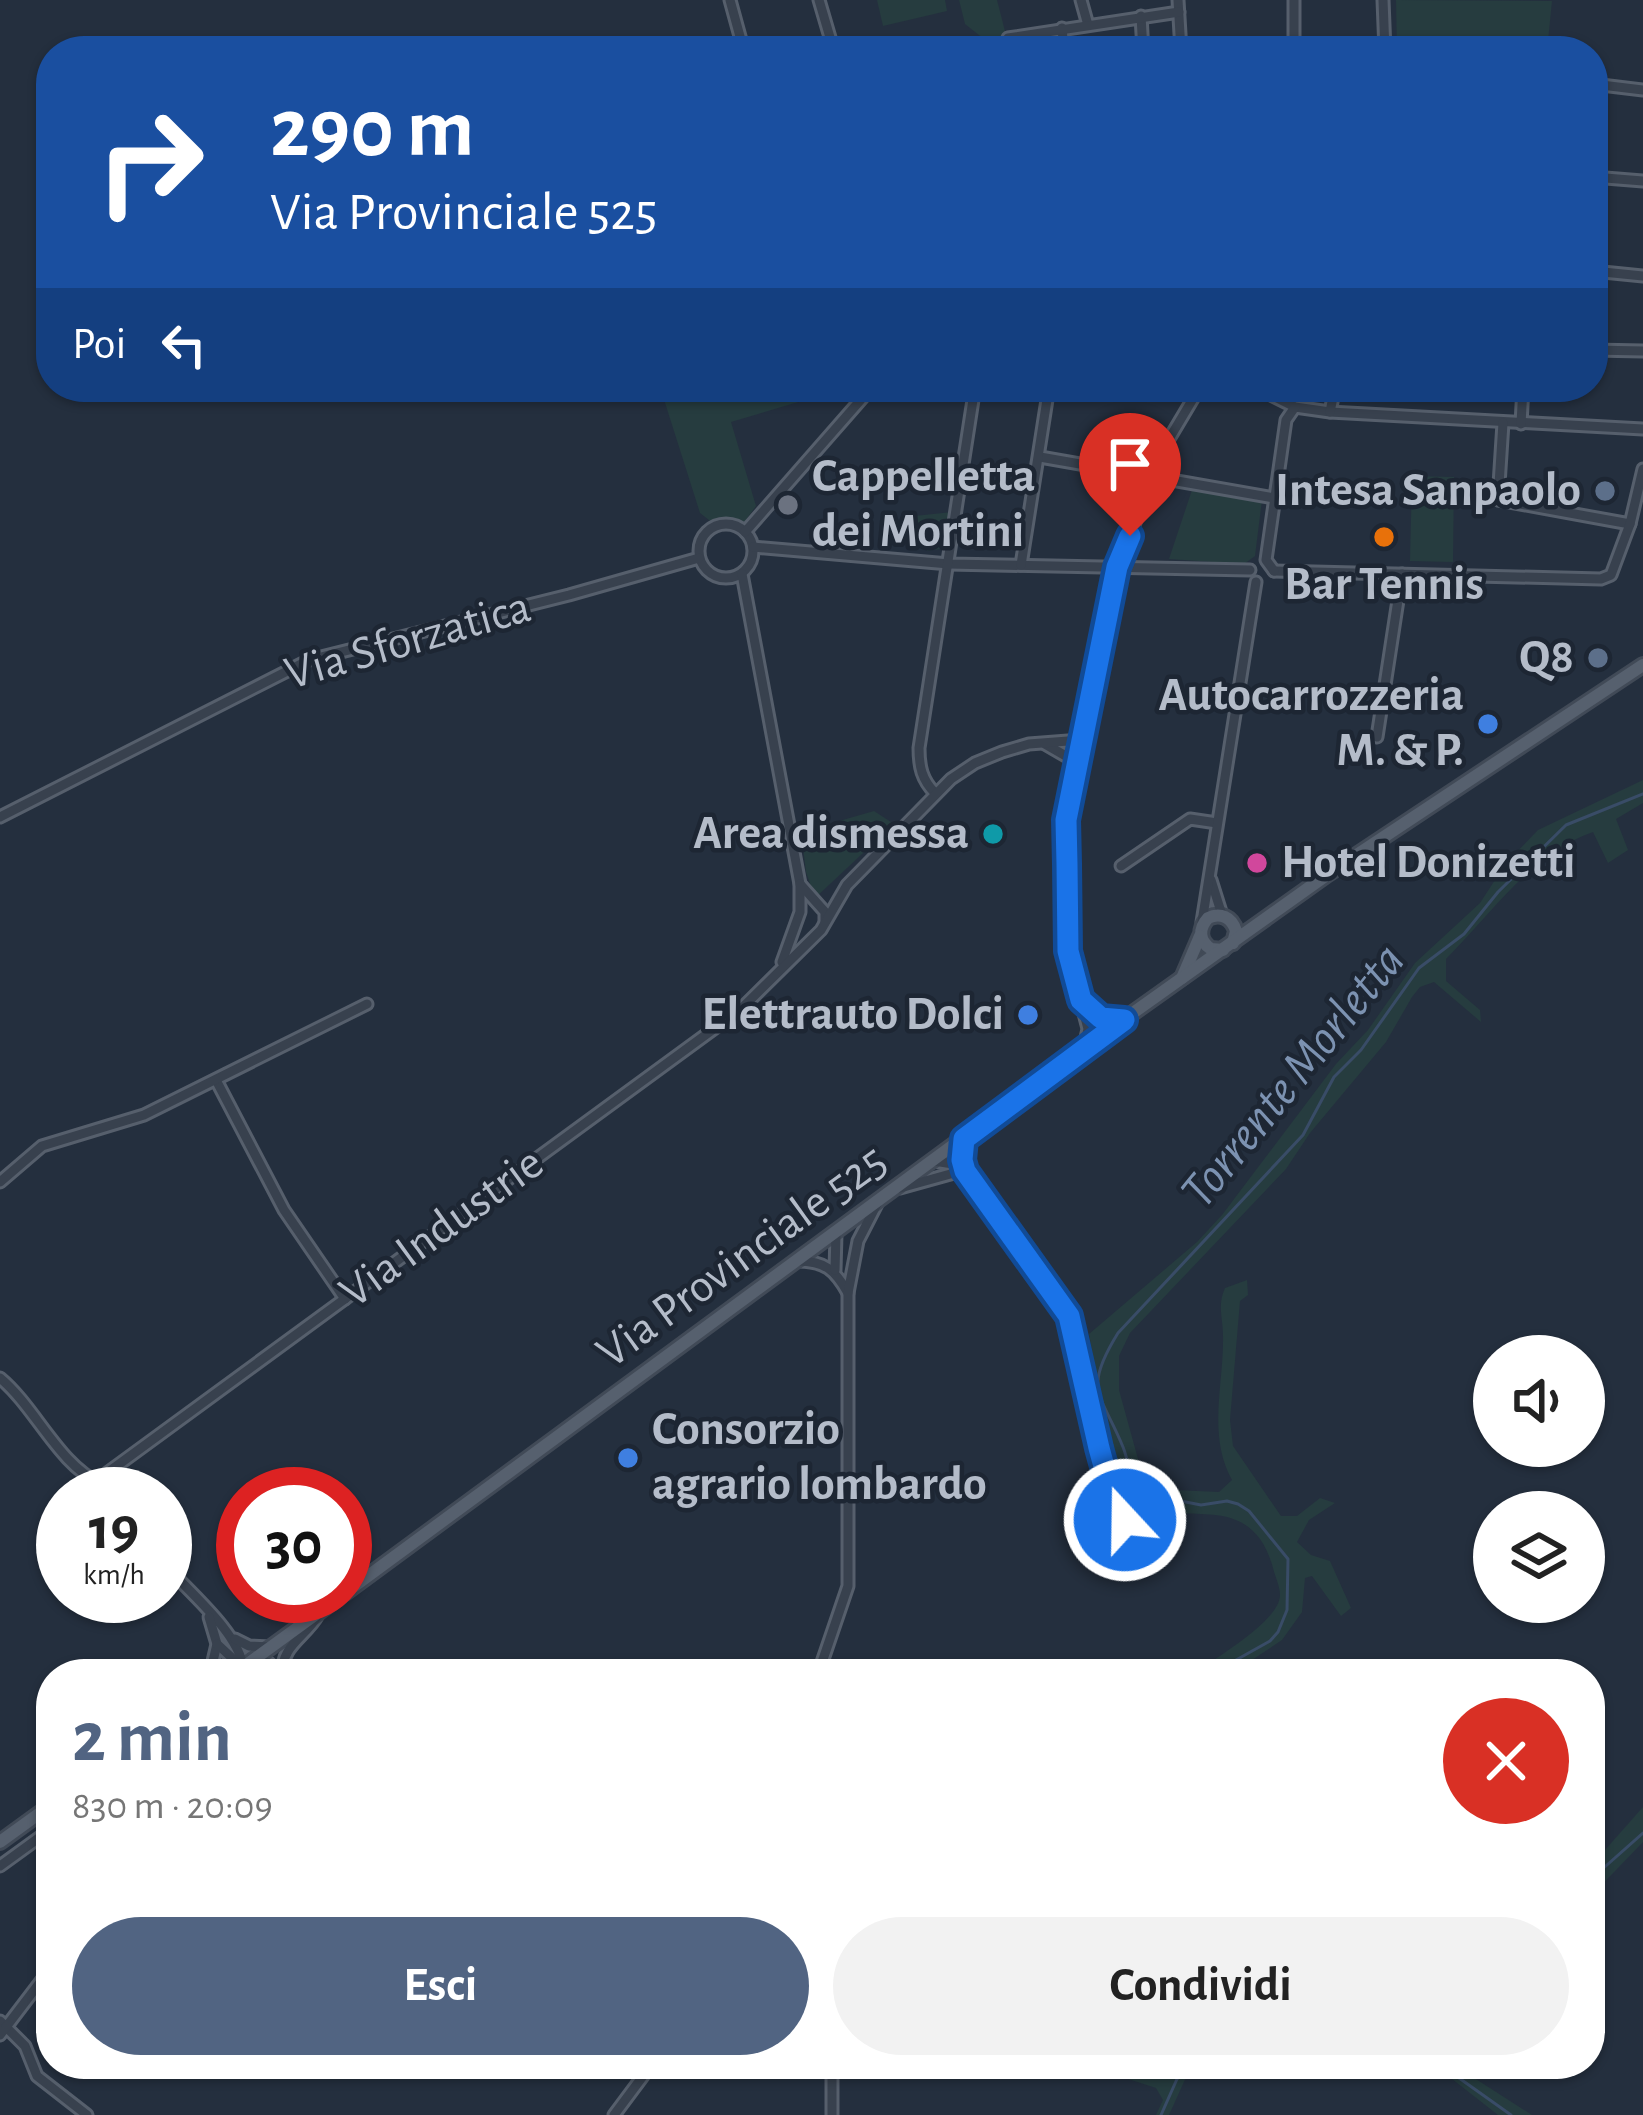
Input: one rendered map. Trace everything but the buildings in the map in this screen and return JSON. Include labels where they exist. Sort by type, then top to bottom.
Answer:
[{"type":"main road","name":"Via Provinciale 525","points":[[372,1574],[1124,1020],[1643,665]]},
{"type":"main road","points":[[1182,979],[1211,916],[1267,920]]},
{"type":"main road","points":[[1201,930],[1208,947],[1228,946],[1236,931],[1227,918]]},
{"type":"main road","name":"Via Provinciale 525","points":[[258,1659],[305,1623]]},
{"type":"main road","points":[[0,1842],[36,1816]]},
{"type":"street","points":[[730,0],[740,36]]},
{"type":"street","points":[[819,0],[830,36]]},
{"type":"street","points":[[1082,0],[1088,25]]},
{"type":"street","points":[[1294,0],[1294,36]]},
{"type":"street","points":[[1383,0],[1384,36]]},
{"type":"street","points":[[1019,36],[1178,6],[1180,36]]},
{"type":"street","points":[[1141,16],[1142,36]]},
{"type":"street","points":[[1061,28],[1062,36]]},
{"type":"street","points":[[1608,86],[1643,90]]},
{"type":"street","points":[[1608,178],[1643,181]]},
{"type":"street","points":[[1608,272],[1643,275]]},
{"type":"street","points":[[1608,350],[1643,351]]},
{"type":"street","points":[[745,532],[859,402]]},
{"type":"street","points":[[935,794],[919,766],[919,748],[973,402]]},
{"type":"street","points":[[1021,565],[1047,402]]},
{"type":"street","points":[[1083,1051],[1088,1034],[1068,951],[1066,820],[1117,567],[1169,439],[1191,402]]},
{"type":"street","points":[[1287,402],[1330,412],[1643,429]]},
{"type":"street","points":[[1330,412],[1332,402]]},
{"type":"street","points":[[1521,424],[1522,402]]},
{"type":"street","points":[[1295,406],[1286,420],[1265,560],[1274,571],[1600,579],[1615,568],[1643,469]]},
{"type":"street","points":[[1503,423],[1498,500],[1630,524]]},
{"type":"street","points":[[1040,457],[1274,498]]},
{"type":"street","points":[[742,574],[718,578],[703,567],[700,543],[708,530],[726,524],[745,532],[753,547],[742,574],[800,884],[799,916],[805,931],[823,927],[824,912],[800,884]]},
{"type":"street","points":[[753,547],[949,563],[1250,570]]},
{"type":"street","name":"Via Sforzatica","points":[[0,817],[309,660],[569,596],[699,558]]},
{"type":"street","points":[[1201,930],[1256,582],[1250,570],[1252,564],[1265,560]]},
{"type":"street","points":[[1256,582],[1272,579],[1274,571]]},
{"type":"street","points":[[1378,737],[1402,574]]},
{"type":"street","name":"Via Industrie","points":[[780,966],[799,916],[838,894],[935,794],[975,763],[1029,744],[1082,740]]},
{"type":"street","points":[[1045,744],[1076,762]]},
{"type":"street","points":[[1121,866],[1190,819],[1217,823]]},
{"type":"street","points":[[1210,875],[1227,918]]},
{"type":"street","name":"Via Industrie","points":[[114,1467],[741,1009],[823,927],[838,894]]},
{"type":"street","points":[[1081,1000],[1101,1018],[1124,1020]]},
{"type":"street","points":[[0,1182],[42,1146],[123,1124],[367,1004]]},
{"type":"street","points":[[216,1080],[284,1210],[345,1299]]},
{"type":"street","points":[[964,1139],[962,1160],[967,1174],[1069,1316],[1111,1492],[1126,1518]]},
{"type":"street","points":[[934,1161],[953,1164],[967,1174]]},
{"type":"street","points":[[895,1190],[941,1176],[967,1174]]},
{"type":"street","points":[[823,1659],[848,1586],[848,1293],[858,1240],[877,1203]]},
{"type":"street","points":[[836,1234],[851,1250],[854,1261]]},
{"type":"street","points":[[836,1234],[836,1272],[848,1293]]},
{"type":"street","points":[[798,1261],[816,1262],[836,1272]]},
{"type":"street","points":[[0,1378],[78,1467]]},
{"type":"street","points":[[192,1595],[231,1636],[243,1659]]},
{"type":"street","points":[[207,1612],[217,1644],[214,1659]]},
{"type":"street","points":[[284,1659],[313,1623]]},
{"type":"street","points":[[231,1636],[249,1646],[272,1647]]},
{"type":"street","points":[[217,1644],[234,1659]]},
{"type":"street","points":[[0,1867],[36,1840]]},
{"type":"street","points":[[36,1987],[2,2029],[26,2048],[36,2070]]},
{"type":"street","points":[[40,2079],[87,2115]]},
{"type":"street","points":[[614,2115],[641,2079]]},
{"type":"street","points":[[832,2079],[832,2115]]},
{"type":"green space","points":[[877,0],[945,0],[947,11],[883,26]]},
{"type":"green space","points":[[959,0],[997,0],[1006,35],[980,36],[965,24]]},
{"type":"green space","points":[[1396,0],[1552,1],[1548,36],[1397,36]]},
{"type":"green space","points":[[665,402],[798,402],[731,422],[756,506],[743,524],[714,524],[700,513]]},
{"type":"green space","points":[[1412,476],[1454,477],[1453,562],[1410,561]]},
{"type":"green space","points":[[1193,487],[1262,500],[1255,556],[1244,564],[1169,559]]},
{"type":"green space","points":[[952,512],[947,548],[927,551],[910,546],[905,517]]},
{"type":"green space","points":[[1643,780],[1643,803],[1616,819],[1628,850],[1608,863],[1593,832],[1571,842],[1532,870],[1446,959],[1446,981],[1480,1010],[1481,1022],[1434,982],[1420,987],[1386,1042],[1286,1169],[1130,1333],[1119,1356],[1119,1390],[1143,1477],[1174,1490],[1219,1492],[1232,1480],[1218,1427],[1221,1300],[1225,1288],[1247,1280],[1248,1295],[1240,1301],[1230,1420],[1233,1446],[1281,1516],[1297,1516],[1320,1498],[1335,1503],[1309,1520],[1297,1542],[1311,1555],[1330,1561],[1351,1608],[1341,1616],[1312,1576],[1305,1578],[1302,1612],[1282,1640],[1254,1659],[1215,1659],[1245,1638],[1277,1605],[1280,1595],[1273,1568],[1261,1541],[1245,1525],[1226,1517],[1163,1512],[1145,1507],[1130,1494],[1113,1460],[1089,1334],[1222,1215],[1415,963],[1480,903],[1506,863],[1538,830]]},
{"type":"green space","points":[[874,811],[894,824],[815,898],[801,832]]},
{"type":"green space","points":[[1643,1807],[1643,1842],[1605,1881],[1605,1850]]},
{"type":"green space","points":[[1128,2079],[1185,2079],[1169,2115],[1156,2115],[1163,2100],[1156,2088]]},
{"type":"green space","points":[[1452,2079],[1476,2079],[1532,2115],[1498,2115]]},
{"type":"waterway","name":"Torrente Morletta","points":[[1238,1659],[1278,1632],[1287,1610],[1288,1559],[1238,1504],[1201,1505],[1135,1492],[1123,1447],[1099,1392],[1100,1368],[1107,1352],[1118,1333],[1303,1135],[1334,1077],[1361,1050],[1419,968],[1464,934],[1498,892],[1566,825],[1643,794]]},
{"type":"waterway","points":[[1605,1867],[1643,1833]]},
{"type":"waterway","name":"Torrente Morletta","points":[[1161,2115],[1177,2079]]},
{"type":"waterway","points":[[1460,2079],[1511,2115]]},
{"type":"place","name":"Intesa Sanpaolo","points":[[1605,491]]},
{"type":"place","name":"Cappelletta dei Mortini","points":[[788,505]]},
{"type":"place","name":"Bar Tennis","points":[[1384,537]]},
{"type":"place","name":"Q8","points":[[1598,658]]},
{"type":"place","name":"Autocarrozzeria M. & P.","points":[[1488,724]]},
{"type":"place","name":"Area dismessa","points":[[993,834]]},
{"type":"place","name":"Hotel Donizetti","points":[[1257,863]]},
{"type":"place","name":"Elettrauto Dolci","points":[[1028,1015]]},
{"type":"place","name":"Consorzio agrario lombardo","points":[[628,1458]]},
{"type":"route","points":[[1125,1520],[1111,1492],[1069,1316],[965,1171],[962,1160],[964,1139],[1124,1020],[1106,1020],[1081,1000],[1068,951],[1066,820],[1117,567],[1130,536]]}]
